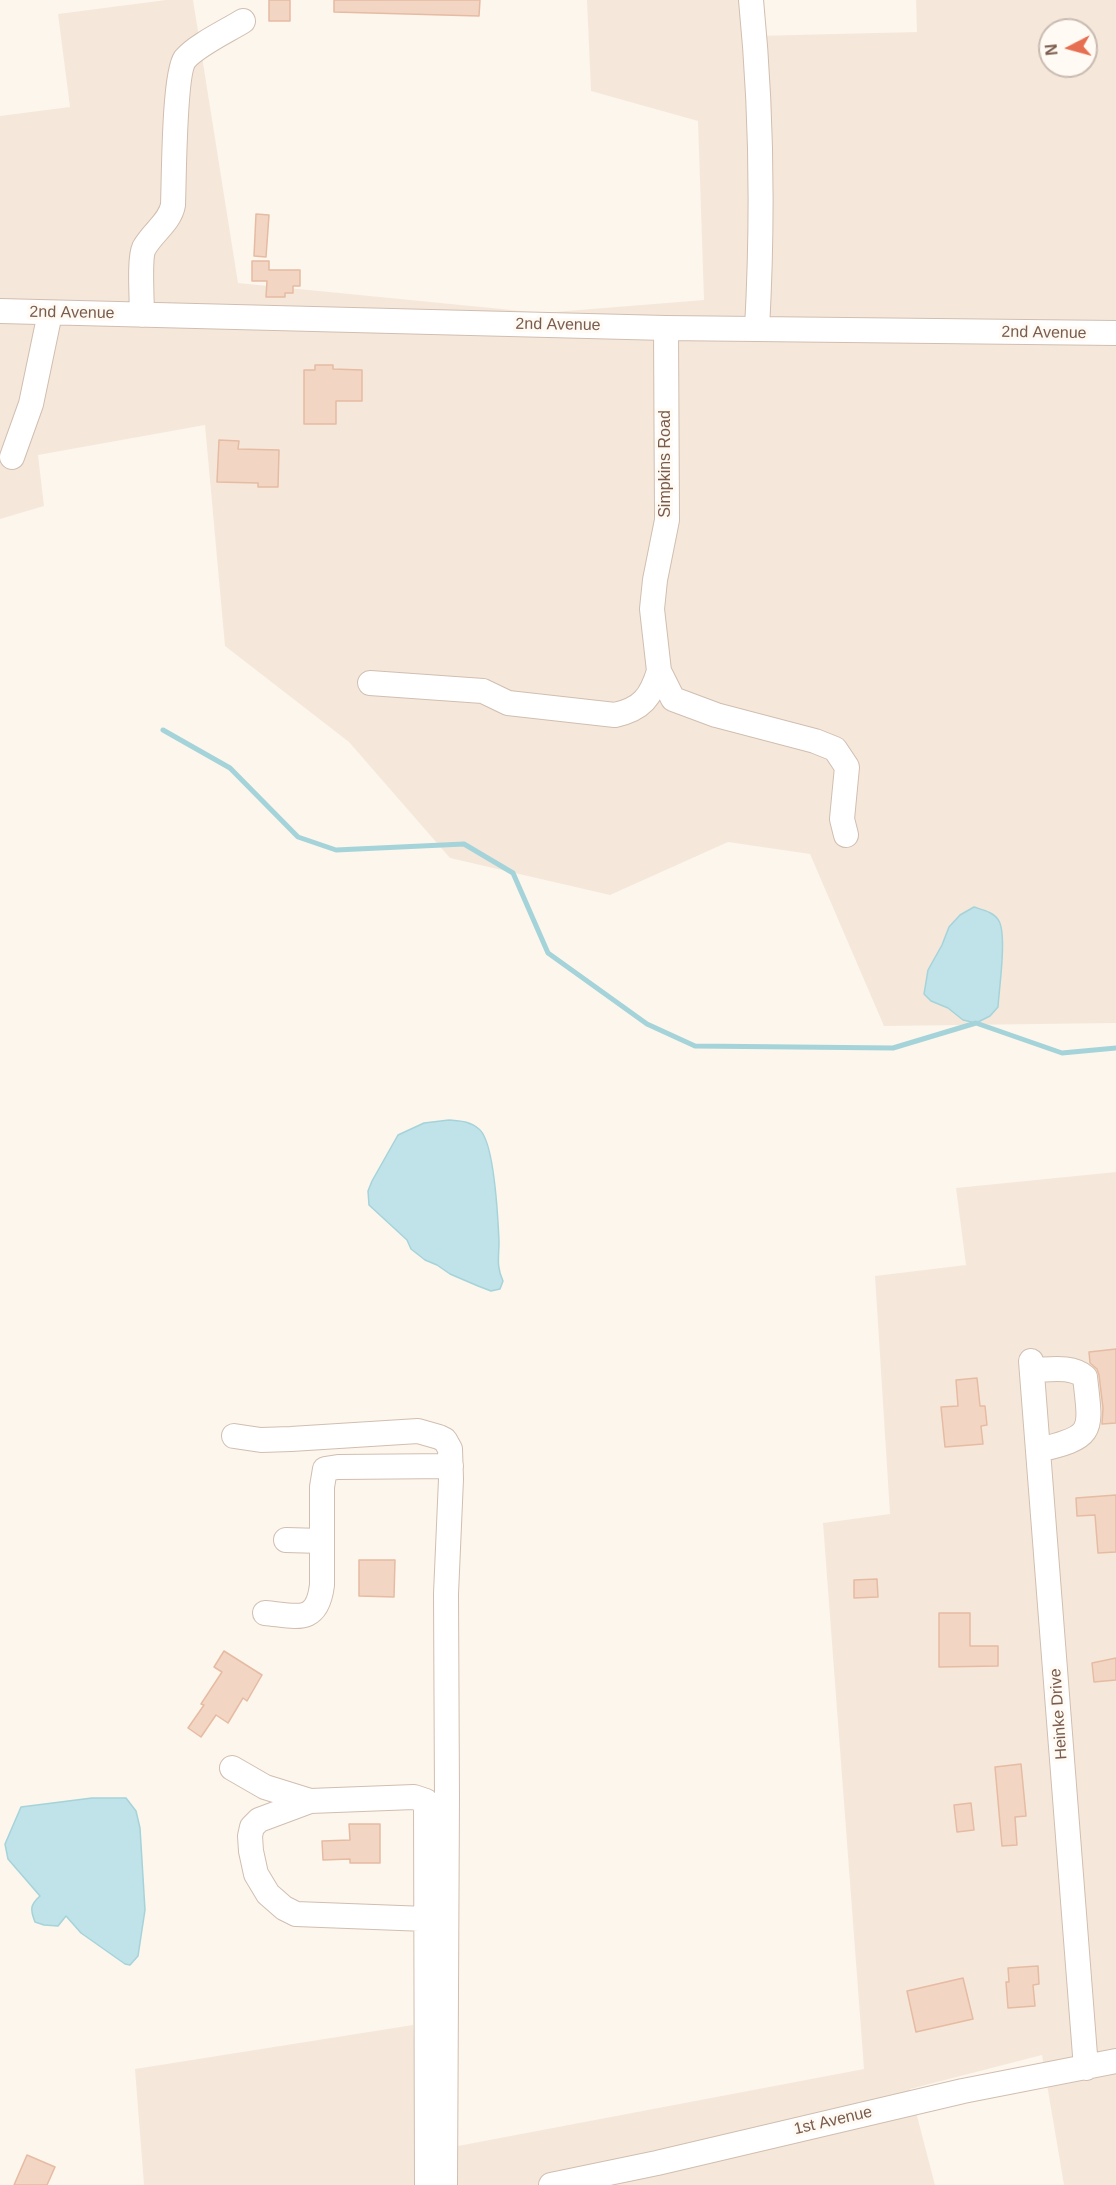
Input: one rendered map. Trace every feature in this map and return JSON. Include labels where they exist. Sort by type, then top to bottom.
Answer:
[{"type":"street","points":[[751,0],[757,64],[762,198],[757,329]]},
{"type":"street","points":[[142,315],[142,251],[158,228],[171,215],[173,205],[178,83],[184,60],[197,49],[243,21]]},
{"type":"street","name":"2nd Avenue","points":[[0,311],[666,328],[1116,333]]},
{"type":"street","points":[[12,457],[31,404],[50,313]]},
{"type":"street","name":"Simpkins Road","points":[[659,671],[652,609],[655,580],[667,520],[666,328]]},
{"type":"street","points":[[370,683],[483,691],[508,703],[615,715],[632,711],[645,699],[654,686],[659,671]]},
{"type":"street","points":[[659,671],[673,699],[716,715],[815,741],[835,749],[847,767],[842,819],[846,835]]},
{"type":"street","name":"Heinke Drive","points":[[1038,1450],[1061,1445],[1082,1434],[1088,1428],[1085,1377],[1080,1372],[1031,1365],[1086,2068]]},
{"type":"street","points":[[234,1436],[261,1440],[426,1431],[445,1440],[450,1449],[446,1594],[445,2185]]},
{"type":"street","points":[[265,1613],[298,1616],[316,1608],[321,1599],[322,1487],[325,1469],[451,1466]]},
{"type":"street","points":[[286,1540],[322,1541]]},
{"type":"street","points":[[232,1768],[265,1787],[310,1801],[414,1797],[426,1802],[427,2185]]},
{"type":"street","points":[[310,1801],[291,1810],[259,1820],[252,1827],[251,1851],[256,1874],[268,1894],[284,1908],[296,1914],[426,1919]]},
{"type":"street","name":"1st Avenue","points":[[551,2185],[657,2163],[963,2091],[1116,2061]]},
{"type":"shaded area","points":[[166,0],[193,0],[238,283],[542,313],[704,300],[698,121],[591,91],[587,0],[748,0],[755,36],[917,32],[916,0],[1116,0],[1116,1023],[884,1026],[810,854],[728,842],[610,895],[450,858],[349,742],[225,646],[205,425],[38,455],[44,506],[0,519],[0,116],[70,107],[58,14]]},
{"type":"shaded area","points":[[1116,1172],[1116,2185],[1064,2185],[1042,2055],[910,2089],[935,2185],[144,2185],[135,2069],[413,2025],[421,2153],[864,2069],[823,1523],[890,1514],[875,1276],[966,1265],[956,1188]]},
{"type":"water","points":[[974,907],[997,918],[1002,938],[998,1007],[990,1016],[976,1023],[963,1020],[948,1008],[931,1001],[924,994],[928,970],[949,927],[960,915]]},
{"type":"water","points":[[449,1120],[476,1126],[484,1136],[488,1148],[496,1199],[499,1266],[503,1281],[500,1289],[491,1291],[478,1286],[425,1260],[411,1249],[407,1240],[369,1205],[368,1191],[372,1181],[398,1135],[424,1123]]},
{"type":"water","points":[[92,1798],[126,1798],[136,1811],[140,1828],[145,1910],[138,1956],[130,1965],[125,1964],[81,1933],[66,1916],[58,1926],[35,1922],[32,1907],[40,1896],[8,1859],[5,1844],[21,1807]]},
{"type":"building","points":[[269,0],[290,0],[290,21],[269,21]]},
{"type":"building","points":[[334,0],[480,0],[479,16],[334,12]]},
{"type":"building","points":[[256,214],[269,215],[266,257],[254,256]]},
{"type":"building","points":[[252,261],[269,261],[269,270],[300,270],[300,286],[293,286],[293,293],[285,293],[285,297],[266,297],[267,281],[252,281]]},
{"type":"building","points":[[315,365],[333,365],[333,369],[362,370],[362,401],[336,401],[336,424],[304,424],[304,370],[315,370]]},
{"type":"building","points":[[219,440],[239,441],[238,449],[279,450],[278,487],[258,487],[258,483],[217,482]]},
{"type":"building","points":[[1116,1349],[1116,1423],[1102,1424],[1103,1408],[1099,1375],[1097,1369],[1090,1363],[1089,1352]]},
{"type":"building","points":[[977,1378],[980,1406],[985,1406],[987,1425],[981,1426],[983,1444],[945,1447],[941,1407],[958,1406],[956,1380]]},
{"type":"building","points":[[1116,1495],[1116,1552],[1098,1553],[1095,1515],[1077,1516],[1076,1498]]},
{"type":"building","points":[[359,1560],[395,1560],[394,1597],[359,1596]]},
{"type":"building","points":[[877,1579],[878,1597],[854,1598],[854,1580]]},
{"type":"building","points":[[939,1613],[970,1613],[970,1646],[998,1646],[998,1666],[939,1667]]},
{"type":"building","points":[[224,1651],[262,1675],[247,1701],[243,1698],[228,1723],[216,1715],[201,1737],[188,1728],[222,1672],[214,1667]]},
{"type":"building","points":[[1116,1658],[1116,1680],[1094,1682],[1092,1663]]},
{"type":"building","points":[[1021,1764],[1026,1816],[1015,1817],[1017,1845],[1002,1846],[995,1767]]},
{"type":"building","points":[[971,1803],[974,1830],[957,1832],[954,1805]]},
{"type":"building","points":[[349,1824],[380,1824],[380,1863],[350,1863],[350,1859],[323,1860],[322,1841],[350,1840]]},
{"type":"building","points":[[1038,1966],[1039,1984],[1033,1985],[1035,2006],[1008,2008],[1006,1982],[1009,1982],[1008,1968]]},
{"type":"building","points":[[963,1978],[973,2019],[916,2032],[907,1991]]},
{"type":"building","points":[[27,2155],[55,2167],[47,2185],[14,2185]]},
{"type":"waterway","points":[[163,730],[230,768],[298,837],[336,850],[464,844],[513,873],[548,953],[647,1024],[695,1046],[893,1048],[976,1023],[1062,1053],[1116,1048]]}]
